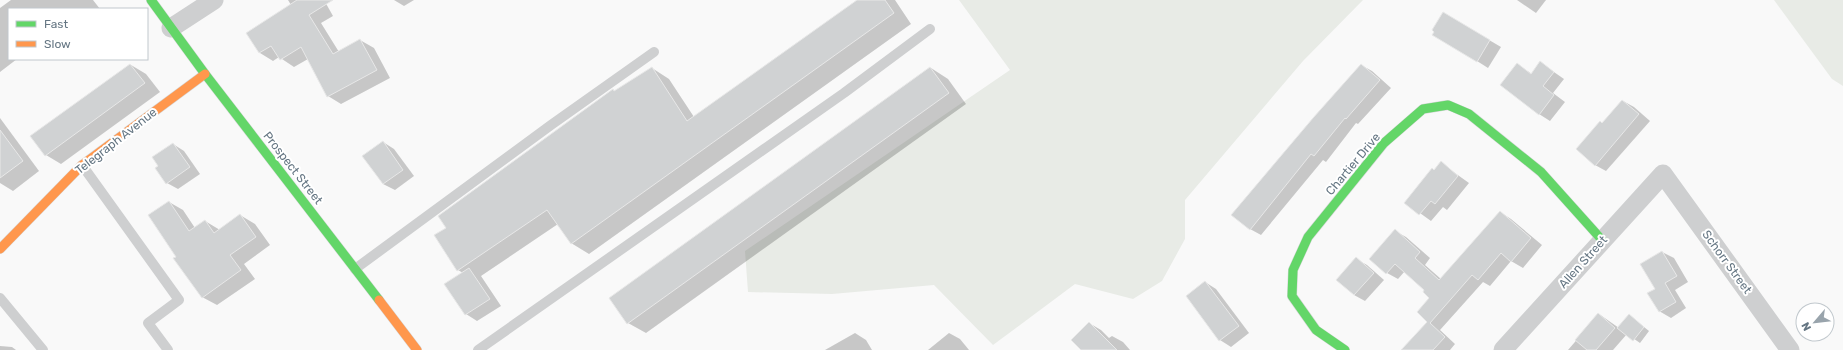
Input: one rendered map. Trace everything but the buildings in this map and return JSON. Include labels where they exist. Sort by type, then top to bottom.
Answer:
[{"type":"street","name":"Prospect Street","points":[[151,0],[205,74],[417,350]]},
{"type":"street","points":[[171,28],[214,0]]},
{"type":"street","name":"Telegraph Avenue","points":[[0,248],[82,165],[205,74]]},
{"type":"street","name":"Chartier Drive","points":[[1345,350],[1316,330],[1292,296],[1293,270],[1308,237],[1380,149],[1423,109],[1448,105],[1469,114],[1541,172],[1602,240]]},
{"type":"street","name":"Allen Street","points":[[1503,350],[1663,174]]},
{"type":"street","name":"Schorr Street","points":[[1663,174],[1790,350]]},
{"type":"lane","points":[[478,350],[837,98],[930,29]]},
{"type":"lane","points":[[355,269],[545,129],[654,52]]},
{"type":"lane","points":[[82,165],[179,300],[148,323],[168,350]]},
{"type":"lane","points":[[0,298],[43,350]]},
{"type":"shaded area","points":[[959,0],[1363,0],[1303,61],[1185,200],[1185,239],[1162,281],[1133,299],[1075,284],[993,345],[934,285],[832,294],[748,292],[745,251],[1010,70]]},
{"type":"shaded area","points":[[1774,0],[1843,0],[1843,86],[1832,79]]},
{"type":"traffic: fast","points":[[151,0],[205,74],[379,300]]},
{"type":"traffic: fast","points":[[1345,350],[1316,330],[1292,296],[1293,270],[1308,237],[1384,143],[1423,109],[1448,105],[1469,114],[1541,172],[1602,240]]},
{"type":"traffic: slow","points":[[0,249],[82,165],[205,74]]},
{"type":"traffic: slow","points":[[379,300],[417,350]]}]
